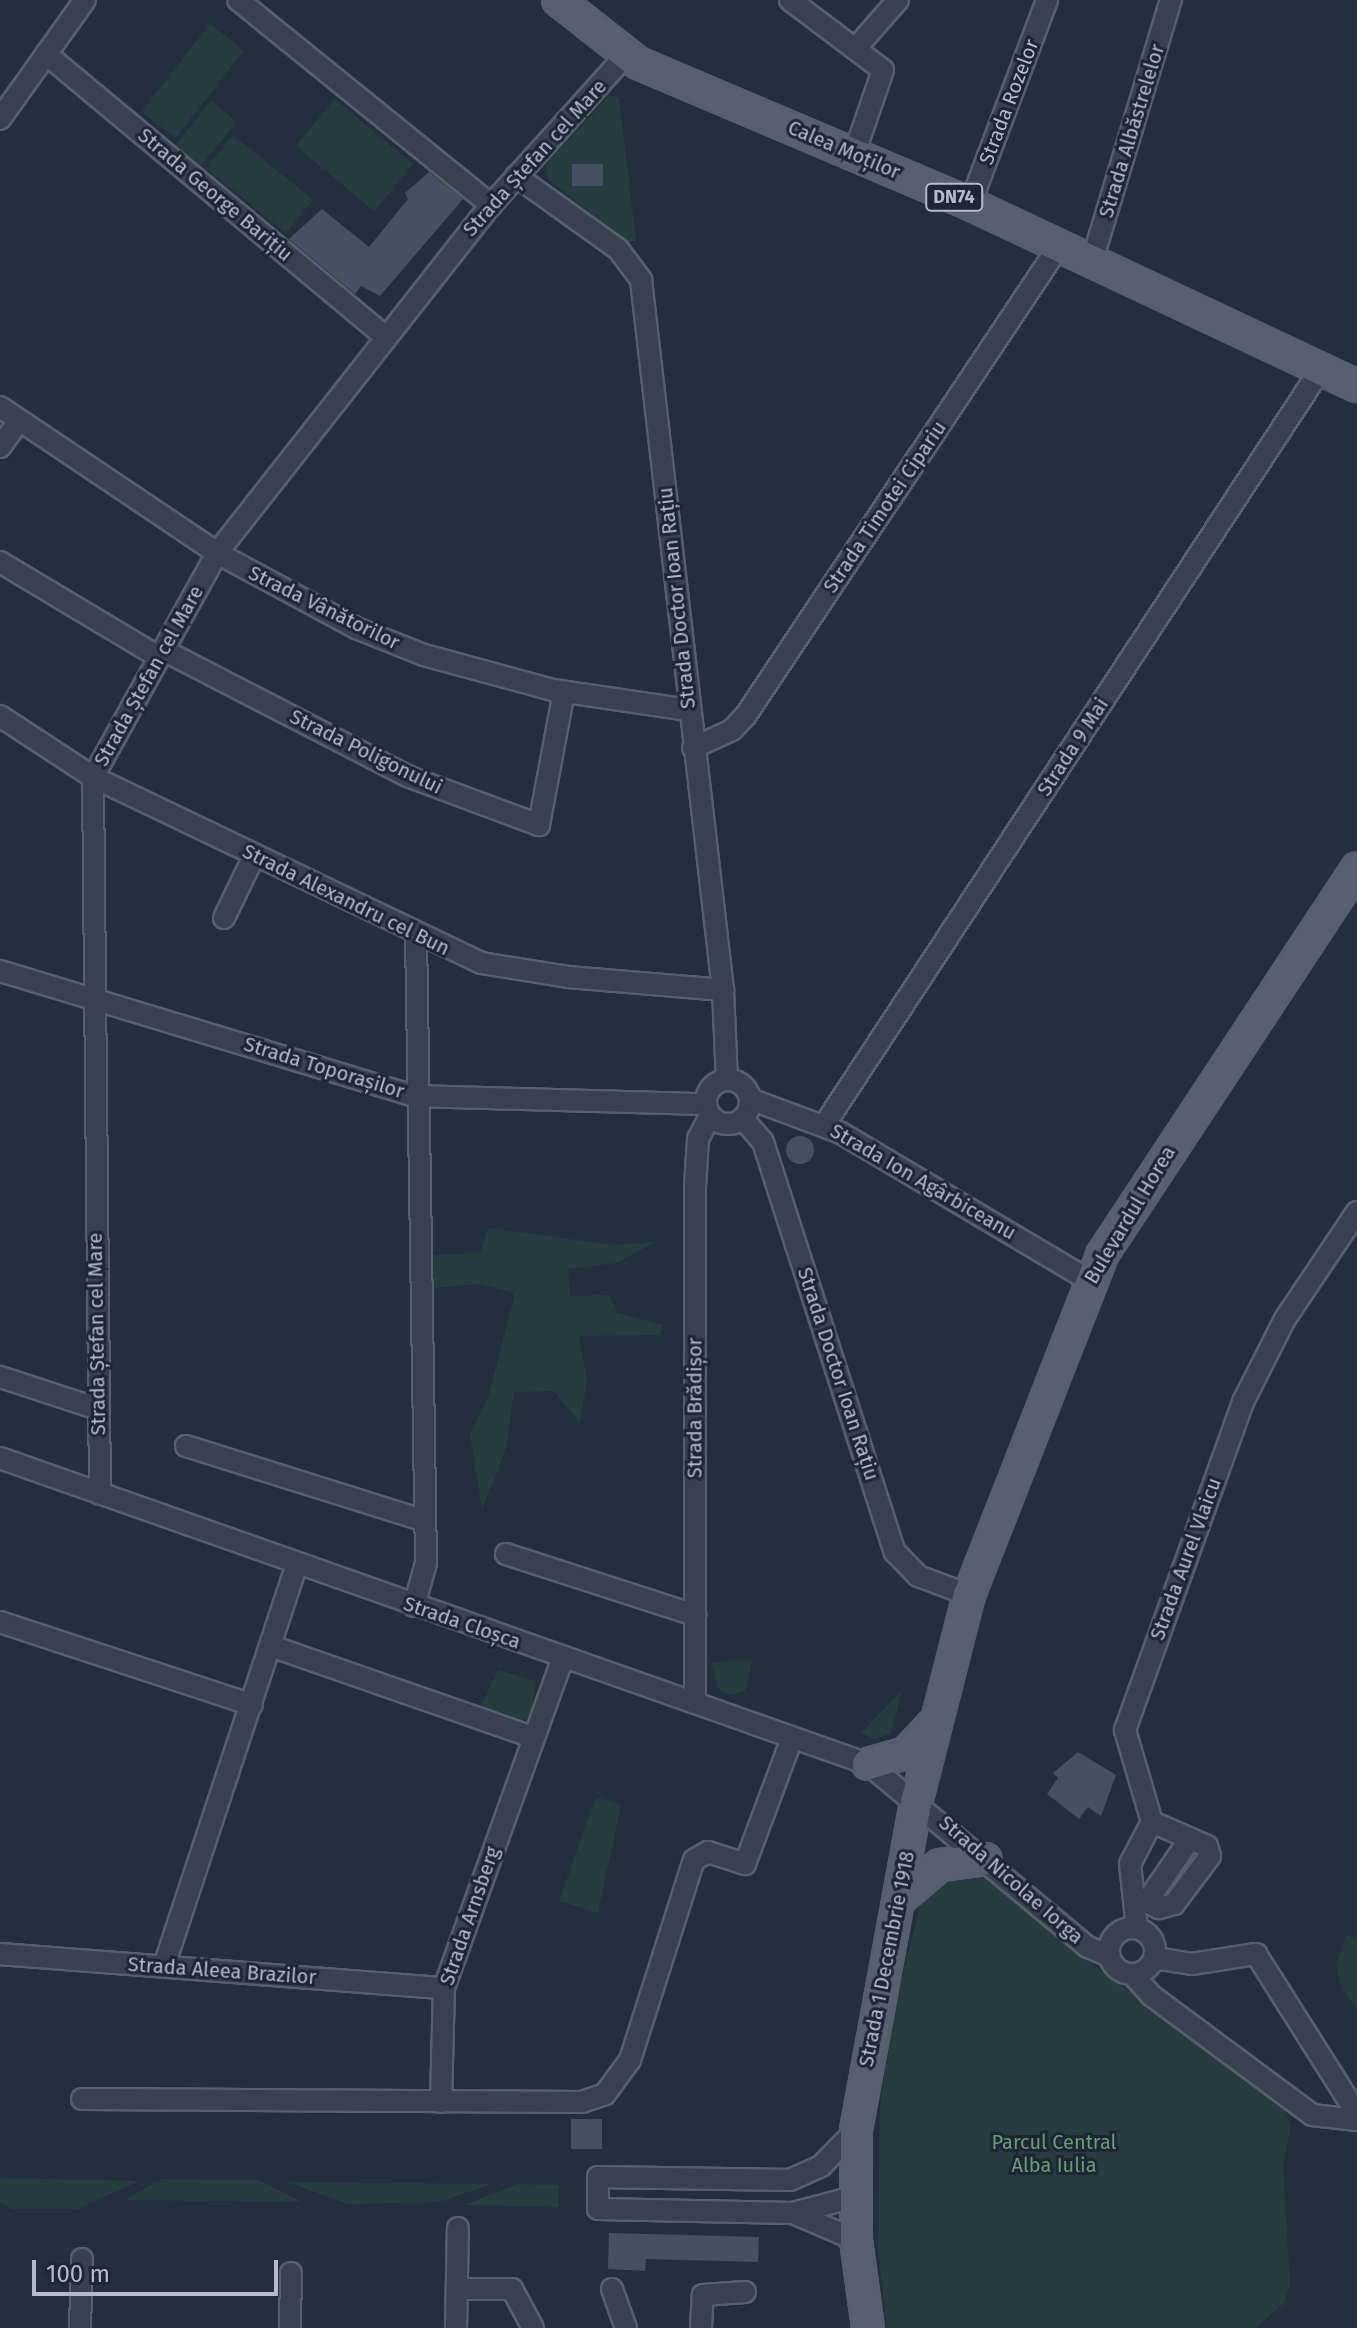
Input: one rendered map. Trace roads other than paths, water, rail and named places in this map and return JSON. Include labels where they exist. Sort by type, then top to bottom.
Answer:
[{"type":"main road","name":"Calea Moților","points":[[558,0],[625,56],[970,204],[1357,386]]},
{"type":"main road","name":"Bulevardul Horea","points":[[969,1595],[1089,1280],[1357,869]]},
{"type":"main road","name":"Strada 1 Decembrie 1918","points":[[868,2328],[856,2240],[845,2198],[917,1799],[933,1723],[969,1595]]},
{"type":"main road","points":[[868,1764],[906,1753],[933,1723]]},
{"type":"main road","points":[[900,1899],[940,1865],[986,1859]]},
{"type":"street","points":[[0,119],[85,0]]},
{"type":"street","points":[[238,0],[491,205]]},
{"type":"street","points":[[790,0],[883,72],[854,154]]},
{"type":"street","points":[[855,49],[898,0]]},
{"type":"street","name":"Strada Rozelor","points":[[970,204],[1047,0]]},
{"type":"street","name":"Strada Albăstrelelor","points":[[1092,261],[1171,0]]},
{"type":"street","name":"Strada George Barițiu","points":[[46,54],[385,336]]},
{"type":"street","name":"Strada Ștefan cel Mare","points":[[100,1494],[93,777],[217,553],[491,205],[625,56]]},
{"type":"street","name":"Strada Doctor Ioan Rațiu","points":[[516,176],[618,249],[641,280],[723,990],[727,1080],[745,1087],[746,1109],[763,1142],[895,1552],[918,1576],[969,1595]]},
{"type":"street","name":"Strada Timotei Cipariu","points":[[693,748],[732,730],[746,715],[1059,246]]},
{"type":"street","name":"Strada 9 Mai","points":[[825,1124],[1321,369]]},
{"type":"street","name":"Strada Vânătorilor","points":[[0,407],[217,553],[391,643],[564,692],[689,710]]},
{"type":"street","points":[[0,447],[19,421]]},
{"type":"street","name":"Strada Poligonului","points":[[0,562],[161,653],[407,776],[539,825],[564,692]]},
{"type":"street","name":"Strada Alexandru cel Bun","points":[[0,716],[93,777],[416,935],[481,963],[723,990]]},
{"type":"street","points":[[224,918],[254,856]]},
{"type":"street","points":[[414,1606],[426,1563],[414,1096],[416,935]]},
{"type":"street","name":"Strada Toporașilor","points":[[0,971],[414,1096],[708,1110]]},
{"type":"street","points":[[727,1080],[714,1085],[708,1110],[730,1125],[746,1109]]},
{"type":"street","name":"Strada Ion Agârbiceanu","points":[[746,1109],[825,1124],[1089,1280]]},
{"type":"street","name":"Strada Brădișor","points":[[695,1703],[696,1157],[708,1110]]},
{"type":"street","name":"Strada Aurel Vlaicu","points":[[1152,1822],[1125,1730],[1243,1402],[1285,1319],[1357,1212]]},
{"type":"street","points":[[0,1377],[98,1409]]},
{"type":"street","points":[[186,1446],[425,1521]]},
{"type":"street","name":"Strada Cloșca","points":[[0,1458],[296,1567],[868,1764],[917,1799]]},
{"type":"street","points":[[506,1554],[695,1615]]},
{"type":"street","points":[[164,1966],[296,1567]]},
{"type":"street","points":[[0,1622],[252,1705]]},
{"type":"street","points":[[271,1646],[533,1737]]},
{"type":"street","name":"Strada Arnsberg","points":[[441,2102],[444,1988],[563,1657]]},
{"type":"street","points":[[82,2099],[582,2102],[618,2082],[694,1860],[708,1852],[745,1864],[792,1738]]},
{"type":"street","name":"Strada Nicolae Iorga","points":[[917,1799],[1088,1947],[1109,1956],[1117,1969],[1132,1974],[1152,1996],[1320,2116],[1357,2120]]},
{"type":"street","points":[[1140,1900],[1190,1839],[1152,1822],[1130,1864],[1140,1900],[1137,1928],[1153,1939],[1155,1958]]},
{"type":"street","name":"Strada Nicolae Iorga","points":[[1109,1956],[1115,1934],[1137,1928]]},
{"type":"street","name":"Strada Aleea Brazilor","points":[[0,1954],[444,1988]]},
{"type":"street","points":[[1132,1974],[1155,1958],[1192,1964],[1229,1956],[1260,1957],[1357,2114]]},
{"type":"street","points":[[790,2180],[821,2166],[856,2130]]},
{"type":"street","points":[[598,2177],[790,2180],[845,2198],[793,2213],[598,2209],[598,2177]]},
{"type":"street","points":[[793,2213],[856,2240]]},
{"type":"street","points":[[456,2328],[458,2228]]},
{"type":"street","points":[[80,2328],[82,2259]]},
{"type":"street","points":[[290,2328],[291,2273]]},
{"type":"street","points":[[457,2289],[512,2289],[533,2328]]},
{"type":"street","points":[[612,2289],[626,2328]]},
{"type":"street","points":[[701,2328],[703,2295],[745,2292]]},
{"type":"park label","name":"Parcul Central Alba Iulia","points":[[1054,2154]]}]
